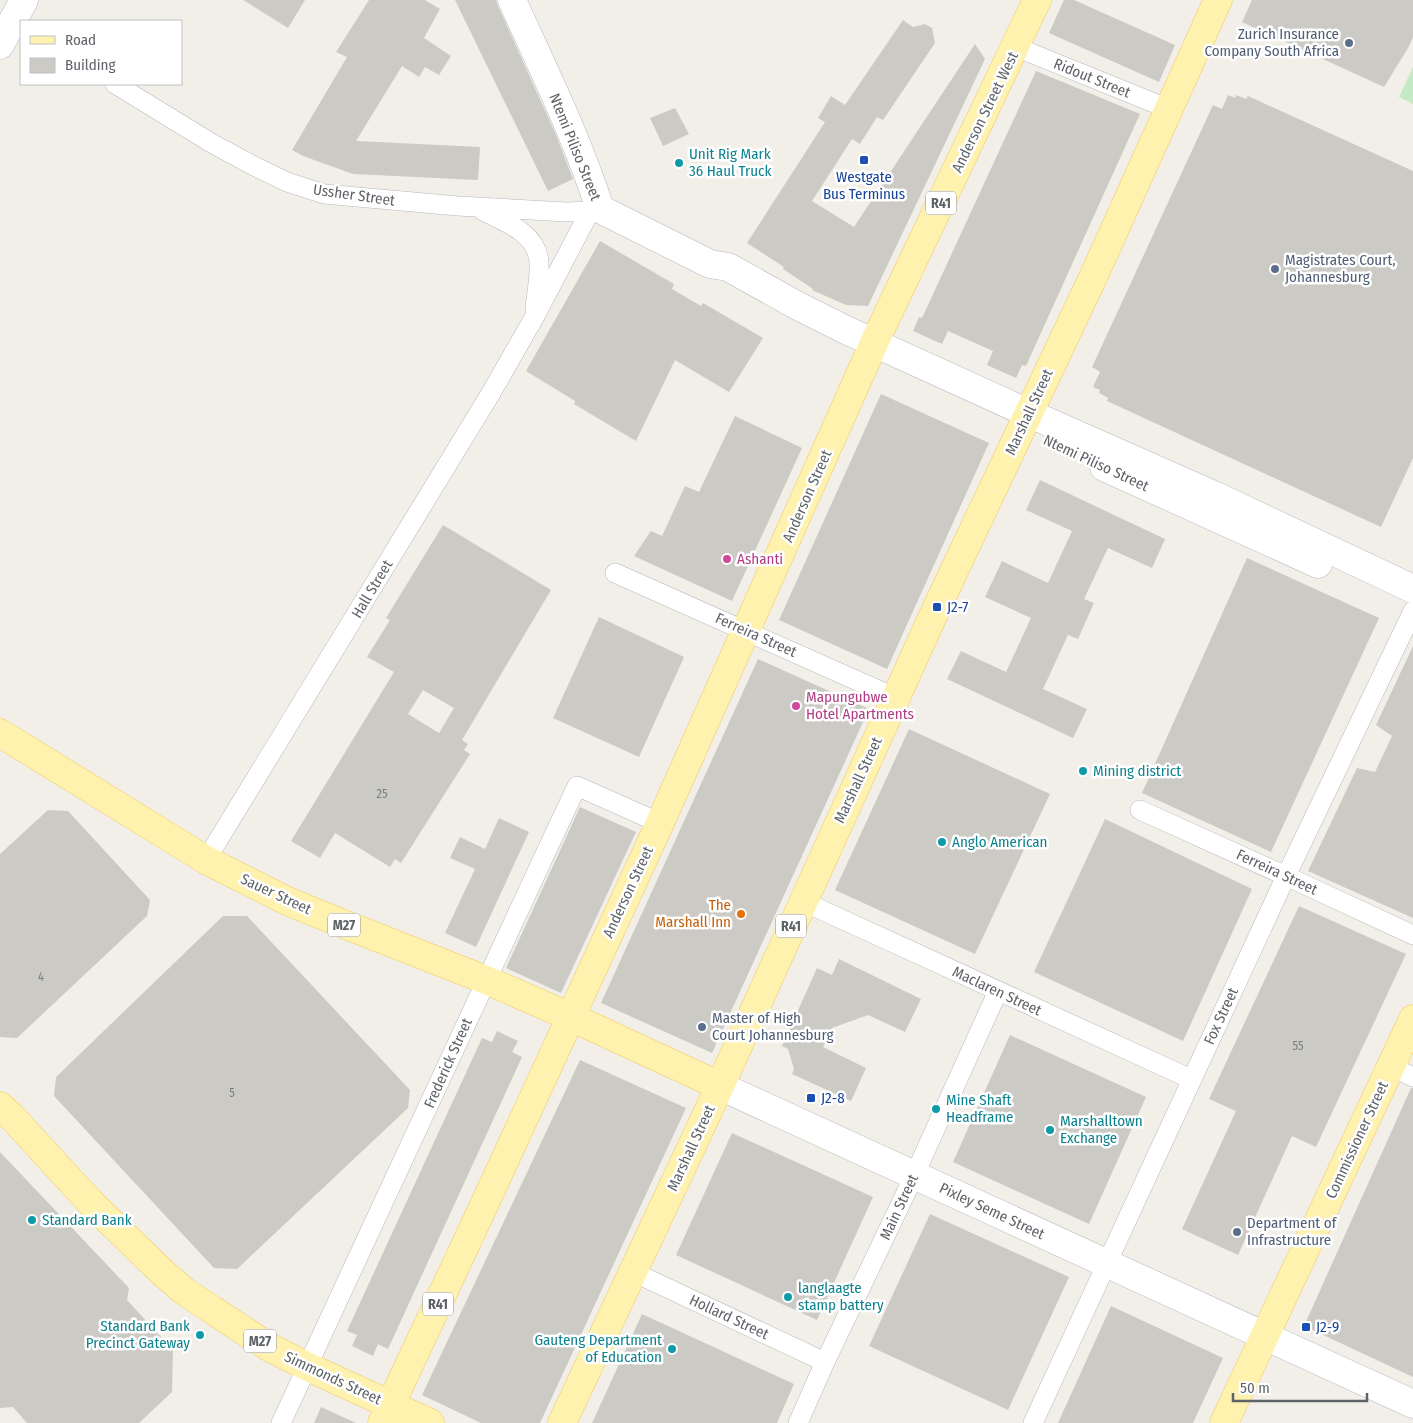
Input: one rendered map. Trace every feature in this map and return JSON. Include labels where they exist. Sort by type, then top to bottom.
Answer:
[{"type":"main road","name":"Anderson Street West","points":[[871,351],[1037,0]]},
{"type":"main road","name":"Marshall Street","points":[[562,1423],[720,1086],[937,607],[1095,273],[1218,0]]},
{"type":"main road","name":"Anderson Street","points":[[387,1414],[660,823],[871,351]]},
{"type":"main road","name":"Sauer Street","points":[[0,734],[206,860],[287,901],[486,980],[571,1017]]},
{"type":"main road","name":"Pixley Seme Street","points":[[571,1017],[720,1086]]},
{"type":"main road","name":"Commissioner Street","points":[[1224,1423],[1264,1336],[1402,1072],[1413,1019]]},
{"type":"main road","name":"Simmonds Street","points":[[0,1106],[91,1203],[184,1291],[269,1348],[308,1367],[387,1414],[430,1423]]},
{"type":"street","name":"Ntemi Piliso Street","points":[[512,0],[589,175],[595,210],[710,264],[721,281],[804,330],[871,351],[1025,421],[1226,523],[1413,607]]},
{"type":"street","points":[[0,45],[15,14]]},
{"type":"street","name":"Ridout Street","points":[[1016,46],[1169,109]]},
{"type":"street","name":"Ussher Street","points":[[117,85],[213,144],[287,182],[324,194],[475,207],[566,212],[595,210]]},
{"type":"street","name":"Hall Street","points":[[475,207],[517,228],[533,244],[539,261],[535,316]]},
{"type":"street","name":"Hall Street","points":[[206,860],[491,393],[595,210]]},
{"type":"street","name":"Ntemi Piliso Street","points":[[1025,421],[1216,496],[1413,589]]},
{"type":"street","name":"Ferreira Street","points":[[615,573],[896,698]]},
{"type":"street","name":"Fox Street","points":[[1033,1423],[1286,876],[1413,611]]},
{"type":"street","name":"Frederick Street","points":[[281,1423],[577,786],[660,823]]},
{"type":"street","name":"Ferreira Street","points":[[1140,810],[1413,935]]},
{"type":"street","name":"Maclaren Street","points":[[802,902],[1191,1079]]},
{"type":"street","name":"Main Street","points":[[798,1423],[998,991]]},
{"type":"street","name":"Pixley Seme Street","points":[[720,1086],[1413,1404]]},
{"type":"street","name":"Hollard Street","points":[[633,1272],[825,1362]]},
{"type":"green space","points":[[1413,67],[1413,104],[1399,97]]},
{"type":"building","points":[[243,0],[305,0],[288,28]]},
{"type":"building","points":[[369,0],[425,0],[440,9],[424,38],[451,56],[439,75],[425,67],[419,77],[402,66],[356,141],[480,147],[478,180],[353,174],[303,156],[292,150],[347,57],[336,52]]},
{"type":"building","points":[[455,0],[496,0],[556,135],[573,179],[548,191]]},
{"type":"building","points":[[1064,0],[1074,0],[1175,45],[1159,82],[1049,33]]},
{"type":"building","name":"Zurich Insurance Company South Africa","points":[[1252,0],[1413,0],[1413,37],[1384,87],[1242,22]]},
{"type":"building","points":[[903,20],[913,27],[925,24],[932,28],[935,43],[883,120],[877,117],[860,144],[852,139],[812,201],[854,227],[975,44],[985,59],[868,306],[846,305],[812,290],[783,269],[784,267],[747,243],[825,122],[818,118],[831,96],[845,105]]},
{"type":"building","points":[[1036,71],[1140,114],[1026,366],[1022,365],[1016,378],[987,365],[993,351],[948,331],[942,344],[913,331],[919,317],[922,318]]},
{"type":"building","name":"Magistrates Court, Johannesburg","points":[[1228,95],[1235,98],[1236,95],[1246,99],[1248,96],[1413,171],[1413,458],[1381,527],[1107,401],[1108,398],[1099,393],[1100,390],[1093,387],[1100,372],[1092,367],[1213,105],[1222,109]]},
{"type":"building","points":[[675,108],[689,134],[663,146],[650,118]]},
{"type":"building","points":[[600,241],[674,284],[672,289],[701,306],[703,303],[763,338],[729,392],[675,360],[636,441],[574,404],[575,401],[526,371]]},
{"type":"building","points":[[881,394],[989,443],[887,669],[779,620]]},
{"type":"building","points":[[735,416],[802,448],[732,601],[634,556],[651,531],[662,536],[685,486],[699,492]]},
{"type":"building","points":[[1040,480],[1165,539],[1152,568],[1108,548],[1084,599],[1094,603],[1078,639],[1068,635],[1043,689],[1087,709],[1073,738],[947,679],[961,651],[1006,672],[1031,618],[985,597],[1002,561],[1048,583],[1072,531],[1026,510]]},
{"type":"building","points":[[443,525],[551,590],[462,740],[468,744],[464,750],[470,754],[401,863],[395,859],[390,867],[335,833],[320,858],[291,841],[394,672],[367,657],[390,620],[386,618]],"holes":[[[423,690],[454,708],[439,733],[408,714]]]},
{"type":"building","points":[[1247,558],[1379,618],[1271,852],[1142,793]]},
{"type":"building","points":[[599,617],[684,657],[639,757],[553,718]]},
{"type":"building","points":[[1413,646],[1413,918],[1308,871],[1357,768],[1375,772],[1392,736],[1376,725]]},
{"type":"building","points":[[758,659],[869,709],[712,1053],[601,1003]]},
{"type":"building","name":"Anglo American","points":[[909,729],[1050,794],[975,954],[835,890]]},
{"type":"building","points":[[580,807],[636,832],[561,993],[506,968]]},
{"type":"building","points":[[48,810],[68,811],[150,900],[147,916],[17,1038],[0,1037],[0,854]]},
{"type":"building","points":[[499,818],[529,832],[476,947],[445,933],[475,869],[450,858],[460,837],[485,849]]},
{"type":"building","points":[[1105,819],[1252,889],[1183,1041],[1034,972]]},
{"type":"building","points":[[1299,906],[1406,954],[1316,1147],[1292,1136],[1238,1255],[1182,1229],[1236,1111],[1209,1099]]},
{"type":"building","name":"Standard Bank","points":[[223,916],[247,916],[410,1090],[408,1108],[237,1269],[214,1268],[54,1096],[56,1077]]},
{"type":"building","points":[[839,959],[921,999],[905,1032],[868,1015],[832,1028],[823,1047],[866,1068],[851,1101],[792,1074],[794,1069],[788,1049],[782,1046],[817,968],[832,975]]},
{"type":"building","points":[[497,1031],[518,1041],[512,1052],[522,1057],[388,1349],[378,1344],[373,1356],[352,1346],[357,1335],[347,1331],[482,1038],[492,1042]]},
{"type":"building","name":"Marshalltown Exchange","points":[[1010,1035],[1146,1097],[1089,1224],[953,1162]]},
{"type":"building","points":[[580,1060],[686,1108],[540,1423],[481,1423],[422,1395]]},
{"type":"building","points":[[1411,1088],[1413,1088],[1413,1377],[1304,1326]]},
{"type":"building","points":[[732,1133],[873,1197],[817,1320],[676,1255]]},
{"type":"building","name":"Standard Bank","points":[[0,1152],[129,1288],[127,1300],[173,1350],[172,1392],[139,1423],[27,1423],[13,1407],[0,1408]]},
{"type":"building","points":[[930,1214],[1069,1277],[1008,1410],[869,1346]]},
{"type":"building","points":[[1111,1306],[1223,1358],[1193,1423],[1058,1423]]},
{"type":"building","name":"Gauteng Department of Education","points":[[642,1314],[794,1384],[777,1423],[592,1423]]},
{"type":"building","points":[[321,1407],[356,1423],[314,1423]]},
{"type":"place","name":"Zurich Insurance Company South Africa","points":[[1349,43]]},
{"type":"place","name":"Westgate Bus Terminus","points":[[864,160]]},
{"type":"place","name":"Unit Rig Mark 36 Haul Truck","points":[[679,163]]},
{"type":"place","name":"Magistrates Court, Johannesburg","points":[[1275,269]]},
{"type":"place","name":"Ashanti","points":[[727,559]]},
{"type":"place","name":"J2-7","points":[[937,607]]},
{"type":"place","name":"Mapungubwe Hotel Apartments","points":[[796,706]]},
{"type":"place","name":"Mining district","points":[[1083,771]]},
{"type":"place","name":"Anglo American","points":[[942,842]]},
{"type":"place","name":"The Marshall Inn","points":[[741,914]]},
{"type":"place","name":"Master of High Court Johannesburg","points":[[702,1027]]},
{"type":"place","name":"J2-8","points":[[811,1098]]},
{"type":"place","name":"Mine Shaft Headframe","points":[[936,1109]]},
{"type":"place","name":"Marshalltown Exchange","points":[[1050,1130]]},
{"type":"place","name":"Standard Bank","points":[[32,1220]]},
{"type":"place","name":"Department of Infrastructure","points":[[1237,1232]]},
{"type":"place","name":"langlaagte stamp battery","points":[[788,1297]]},
{"type":"place","name":"J2-9","points":[[1306,1327]]},
{"type":"place","name":"Standard Bank Precinct Gateway","points":[[200,1335]]},
{"type":"place","name":"Gauteng Department of Education","points":[[672,1349]]}]
